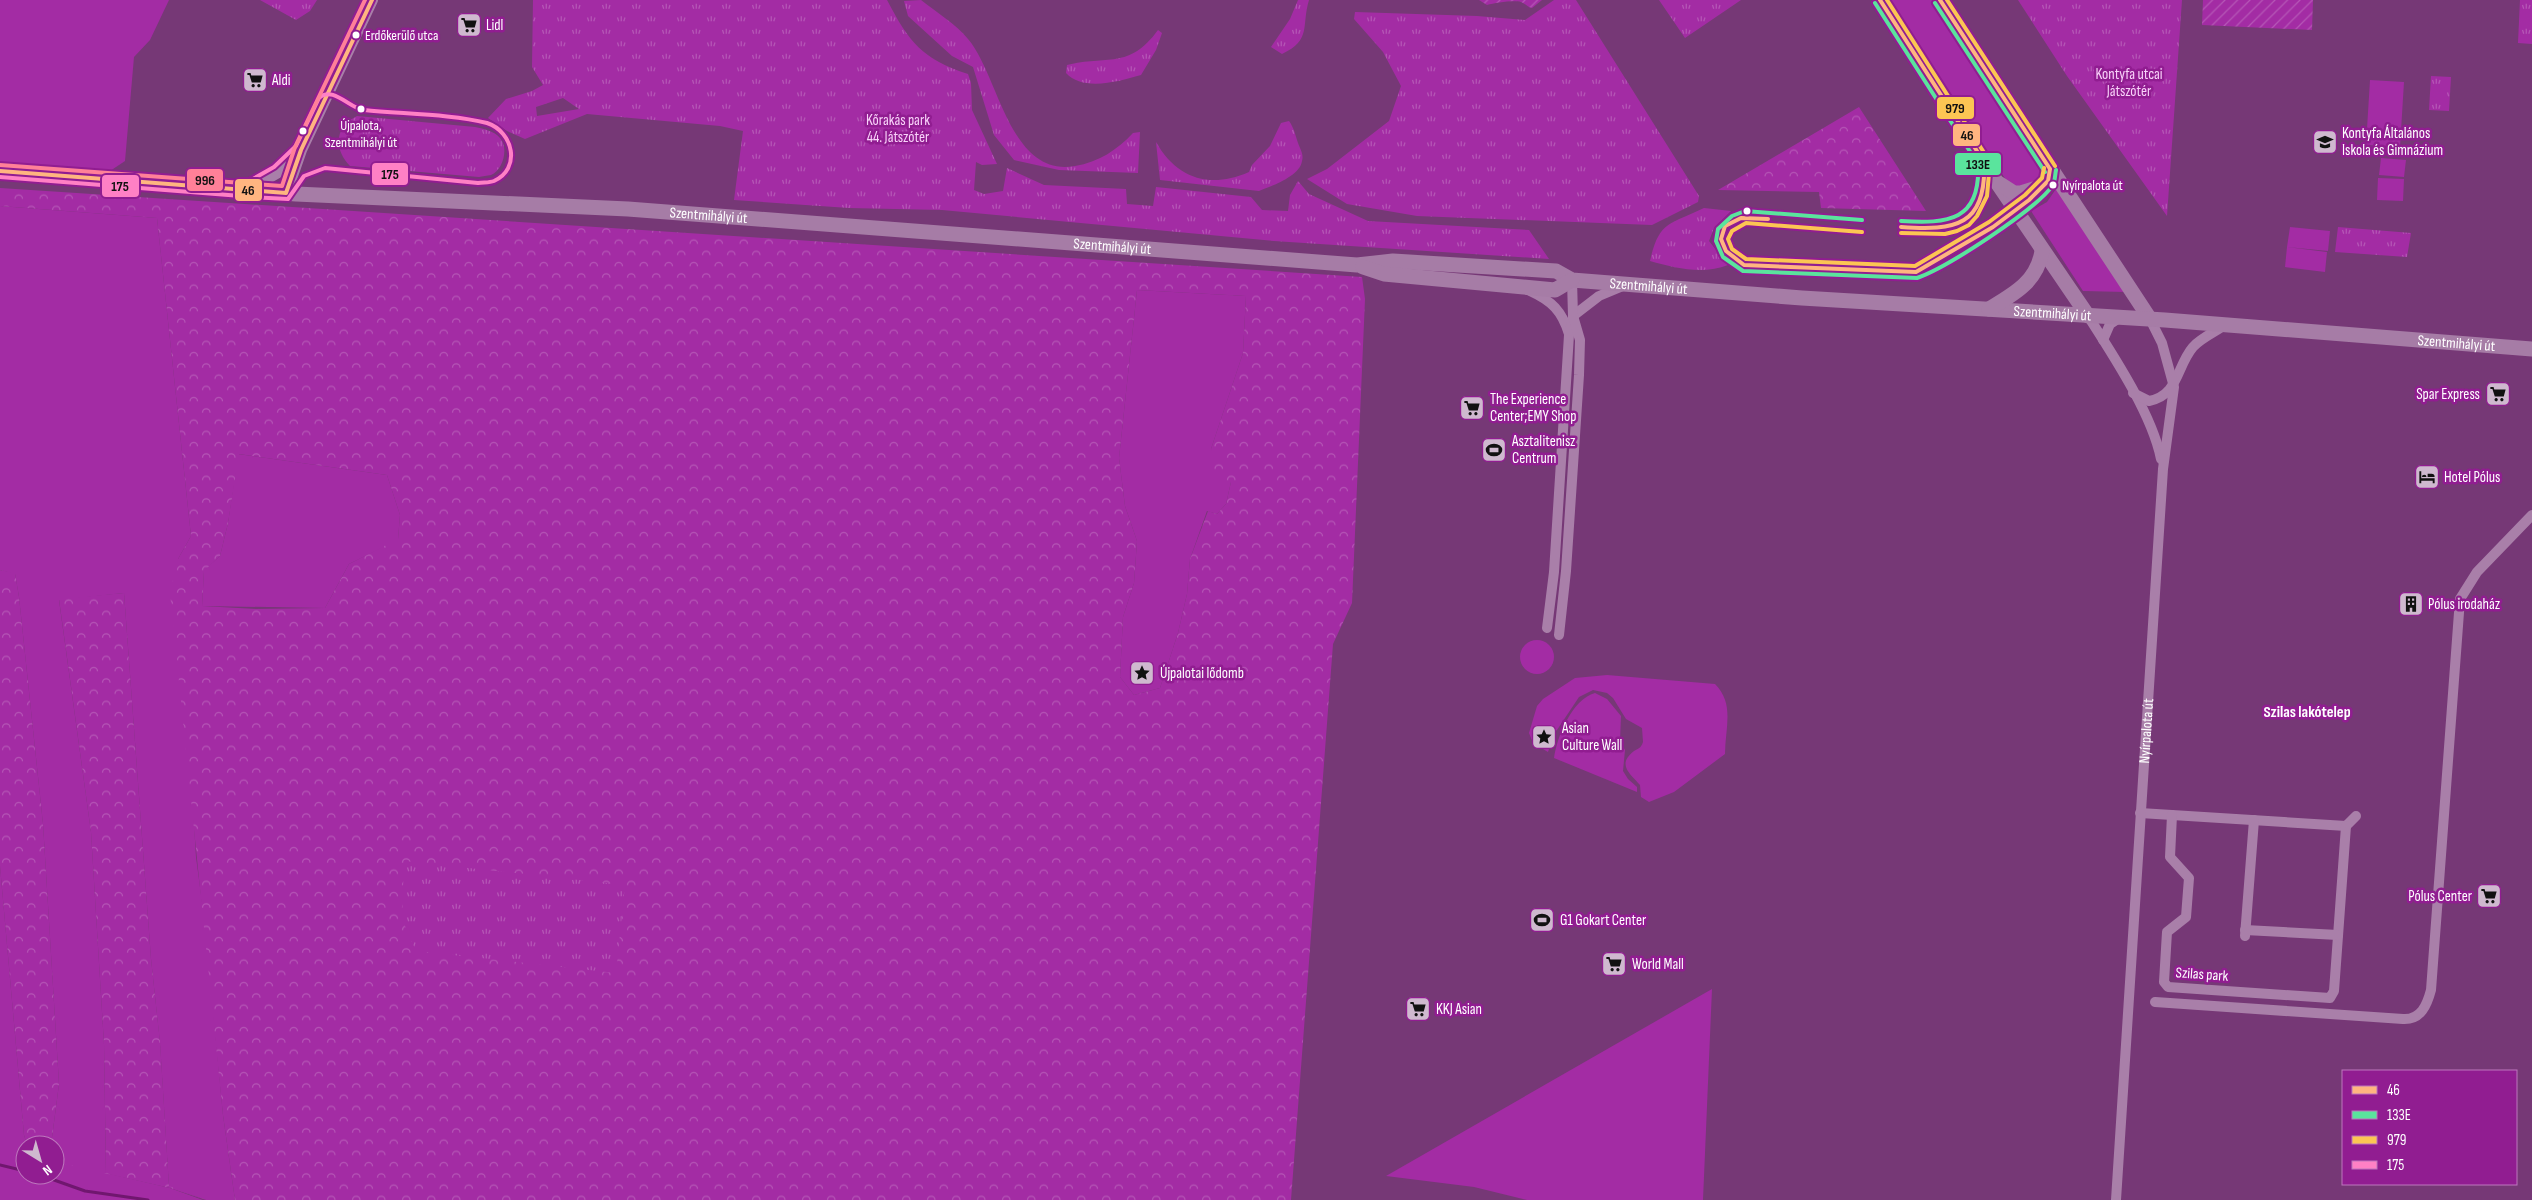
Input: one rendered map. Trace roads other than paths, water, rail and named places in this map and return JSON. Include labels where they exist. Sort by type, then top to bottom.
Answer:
[{"type":"main road","name":"Nyírpalota út","points":[[1880,0],[2042,251],[2088,316]]},
{"type":"main road","name":"Nyírpalota út","points":[[1940,0],[2150,320]]},
{"type":"main road","points":[[1996,181],[2014,193],[2021,194],[2043,186],[2048,181],[2050,169]]},
{"type":"main road","name":"Szentmihályi út","points":[[0,171],[286,194],[647,210],[1356,265],[1393,261],[1556,271],[1572,280],[1627,285],[2225,325],[2532,349]]},
{"type":"main road","points":[[1989,309],[2030,281],[2040,263],[2042,251]]},
{"type":"main road","name":"Szentmihályi út","points":[[1356,265],[1384,274],[1555,290],[1572,280]]},
{"type":"street","points":[[286,194],[301,150],[372,0]]},
{"type":"street","points":[[244,191],[278,172],[301,150]]},
{"type":"street","points":[[1547,628],[1554,572],[1569,334],[1573,316],[1572,280]]},
{"type":"street","points":[[1573,316],[1599,296],[1627,285]]},
{"type":"street","points":[[1522,287],[1547,299],[1555,306],[1564,317],[1569,334]]},
{"type":"street","points":[[1559,634],[1566,572],[1579,375],[1580,340],[1573,316]]},
{"type":"street","name":"Nyírpalota út","points":[[2088,316],[2133,394],[2158,444],[2163,469]]},
{"type":"street","points":[[2103,340],[2110,324],[2119,318]]},
{"type":"street","name":"Nyírpalota út","points":[[2116,1200],[2163,469],[2174,387],[2162,342],[2150,320]]},
{"type":"street","points":[[2133,394],[2149,401],[2166,394],[2174,387],[2184,360],[2195,344],[2225,325]]},
{"type":"street","points":[[2154,1002],[2409,1020],[2422,1012],[2431,990],[2460,599],[2477,572],[2532,515]]},
{"type":"street","points":[[2140,813],[2346,826],[2356,816]]},
{"type":"street","name":"Szilas park","points":[[2172,815],[2170,857],[2189,878],[2186,917],[2167,932],[2164,982],[2168,987],[2330,998],[2334,991],[2346,826]]},
{"type":"street","points":[[2254,820],[2245,933],[2338,935]]},
{"type":"waterway","points":[[0,1165],[15,1169]]},
{"type":"waterway","points":[[65,1184],[85,1191],[148,1200]]},
{"type":"place","name":"Lidl","points":[[469,25]]},
{"type":"place","name":"Erdőkerülő utca","points":[[356,35]]},
{"type":"place","name":"Aldi","points":[[255,80]]},
{"type":"place","name":"Újpalota, Szentmihályi út","points":[[361,109]]},
{"type":"place","name":"Kontyfa Általános Iskola és Gimnázium","points":[[2325,142]]},
{"type":"place","name":"Nyírpalota út","points":[[2053,185]]},
{"type":"place","name":"Spar Express","points":[[2498,394]]},
{"type":"place","name":"The Experience Center;EMY Shop","points":[[1472,408]]},
{"type":"place","name":"Asztalitenisz Centrum","points":[[1494,450]]},
{"type":"place","name":"Hotel Pólus","points":[[2427,477]]},
{"type":"place","name":"Pólus irodaház","points":[[2411,604]]},
{"type":"place","name":"Újpalotai lődomb","points":[[1142,673]]},
{"type":"place","name":"Asian Culture Wall","points":[[1544,737]]},
{"type":"place","name":"Pólus Center","points":[[2489,896]]},
{"type":"place","name":"G1 Gokart Center","points":[[1542,920]]},
{"type":"place","name":"World Mall","points":[[1614,964]]},
{"type":"place","name":"KKJ Asian","points":[[1418,1009]]},
{"type":"district","name":"Szilas lakótelep","points":[[2307,711]]},
{"type":"park label","name":"Kontyfa utcai Játszótér","points":[[2129,82]]},
{"type":"park label","name":"Kőrakás park 44. Játszótér","points":[[898,128]]}]
